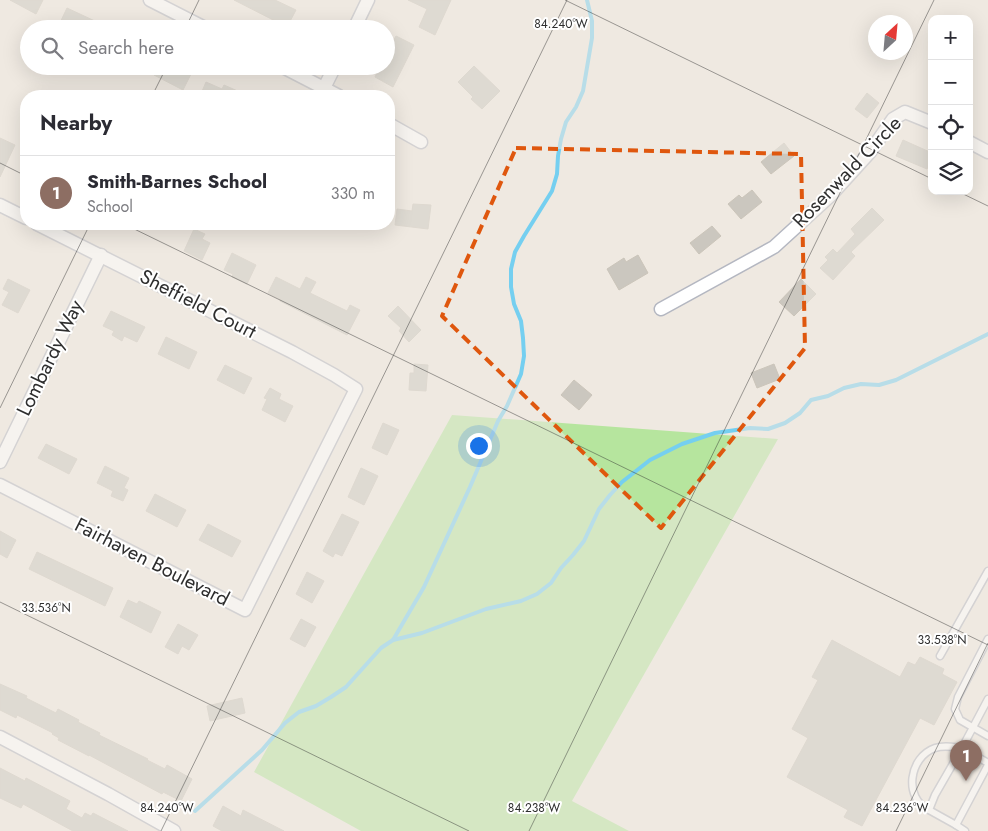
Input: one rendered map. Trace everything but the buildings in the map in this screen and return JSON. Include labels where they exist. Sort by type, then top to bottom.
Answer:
[{"type":"street","points":[[150,0],[189,20]]},
{"type":"street","points":[[358,20],[368,0]]},
{"type":"street","points":[[299,75],[328,90]]},
{"type":"street","points":[[324,88],[330,75]]},
{"type":"street","name":"Rosenwald Circle","points":[[661,309],[774,246],[831,195],[870,152],[893,119],[905,112],[928,121]]},
{"type":"street","points":[[395,127],[422,142]]},
{"type":"street","points":[[973,144],[988,152]]},
{"type":"street","points":[[0,205],[20,215]]},
{"type":"street","name":"Sheffield Court","points":[[49,230],[292,352],[356,389]]},
{"type":"street","name":"Lombardy Way","points":[[0,462],[101,255]]},
{"type":"street","name":"Fairhaven Boulevard","points":[[0,485],[245,610],[356,389]]},
{"type":"street","points":[[0,737],[174,831]]},
{"type":"lane","points":[[940,656],[988,571]]},
{"type":"lane","points":[[988,638],[958,697],[955,709],[960,720],[988,736]]},
{"type":"lane","points":[[929,810],[935,795],[988,699]]},
{"type":"lane","points":[[956,826],[988,764],[962,748],[947,746],[935,748],[926,753],[917,762],[913,771],[912,783],[914,792],[923,808],[965,831]]},
{"type":"highlighted area","points":[[516,148],[801,154],[805,348],[661,528],[442,316]]},
{"type":"green space","points":[[452,415],[778,439],[572,801],[629,831],[361,831],[254,772]]},
{"type":"waterway","points":[[393,640],[424,587],[521,374],[524,356],[523,338],[521,321],[514,304],[511,287],[511,269],[515,252],[552,191],[557,174],[558,156],[566,122],[576,107],[583,91],[592,38],[592,21],[587,0]]},
{"type":"waterway","points":[[195,811],[262,750],[285,723],[299,712],[316,706],[346,687],[381,648],[393,640],[422,633],[486,609],[521,601],[537,594],[551,583],[584,541],[599,509],[610,495],[622,482],[650,460],[682,444],[715,433],[750,428],[768,429],[785,423],[800,413],[811,400],[828,396],[844,388],[861,384],[879,385],[896,380],[988,334]]},
{"type":"place","name":"Smith-Barnes School","points":[[966,781]]}]
